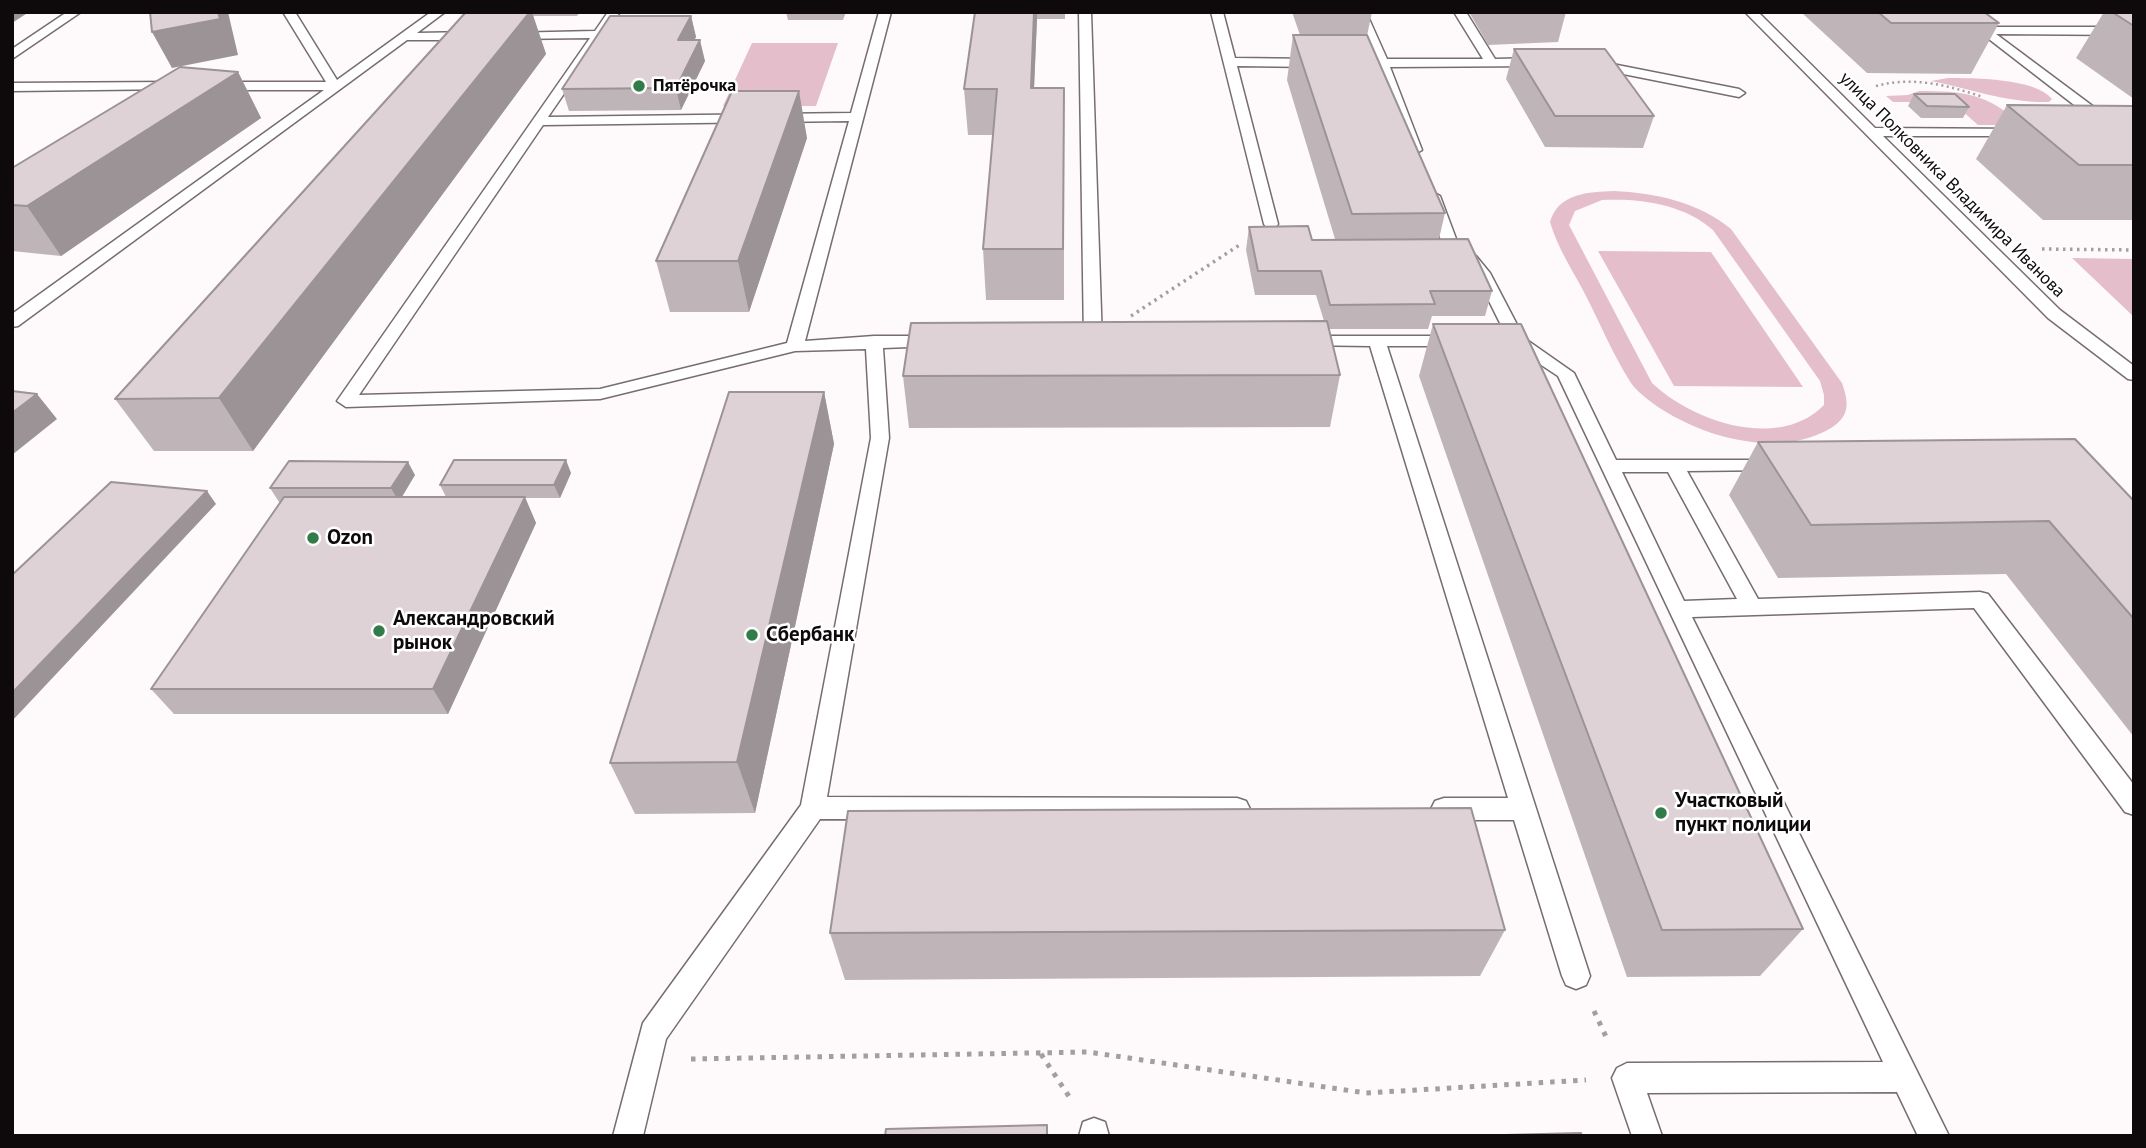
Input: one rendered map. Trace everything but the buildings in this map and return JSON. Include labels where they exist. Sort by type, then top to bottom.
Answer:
[{"type":"lane","points":[[12,55],[75,12]]},
{"type":"lane","points":[[289,12],[335,86]]},
{"type":"lane","points":[[12,322],[439,12]]},
{"type":"lane","points":[[614,12],[346,401],[600,394],[795,346],[874,341],[956,341]]},
{"type":"lane","points":[[795,346],[885,12]]},
{"type":"lane","points":[[1086,12],[1093,341]]},
{"type":"lane","points":[[1217,12],[1271,224]]},
{"type":"lane","points":[[1360,12],[1383,63],[1451,246],[1470,259],[1484,276],[1510,341],[1565,373],[1676,609],[1934,1136]]},
{"type":"lane","points":[[1460,12],[1491,62]]},
{"type":"lane","name":"улица Полковника Владимира Иванова","points":[[1751,12],[2054,314],[2133,375]]},
{"type":"lane","points":[[1960,12],[2110,125],[2113,131],[2092,132]]},
{"type":"lane","points":[[1984,30],[2134,31]]},
{"type":"lane","points":[[501,36],[598,34]]},
{"type":"lane","points":[[404,37],[487,36]]},
{"type":"lane","points":[[1230,62],[1328,63]]},
{"type":"lane","points":[[1355,63],[1549,62]]},
{"type":"lane","points":[[1576,63],[1602,64],[1739,93]]},
{"type":"lane","points":[[12,87],[335,86]]},
{"type":"lane","points":[[538,121],[857,117]]},
{"type":"lane","points":[[1871,132],[2036,132]]},
{"type":"lane","points":[[628,1136],[653,1033],[813,808],[880,438],[874,341]]},
{"type":"lane","points":[[1283,341],[1475,341]]},
{"type":"lane","points":[[1377,341],[1576,976]]},
{"type":"lane","points":[[1609,466],[1796,463]]},
{"type":"lane","points":[[1674,465],[1751,607]]},
{"type":"lane","points":[[1676,609],[1980,600],[2134,804]]},
{"type":"lane","points":[[813,808],[1258,809]]},
{"type":"lane","points":[[1425,809],[1522,809]]},
{"type":"lane","points":[[1647,1136],[1627,1078],[1906,1077]]},
{"type":"path","points":[[1874,87],[1897,81],[1924,81],[1992,99]]},
{"type":"path","points":[[1093,341],[1271,224]]},
{"type":"path","points":[[1989,248],[2134,250]]},
{"type":"path","points":[[647,1060],[1088,1052],[1366,1093],[1627,1078],[1576,976]]},
{"type":"path","points":[[1041,1054],[1094,1134]]},
{"type":"shaded area","points":[[752,43],[838,43],[816,106],[723,106]]},
{"type":"shaded area","points":[[1948,78],[2018,83],[2044,92],[2052,99],[2049,102],[2018,100],[1931,81]]},
{"type":"shaded area","points":[[1919,91],[1962,93],[1986,100],[2009,114],[2020,125],[1978,125],[1952,102],[1893,102],[1886,96],[1908,95]]},
{"type":"shaded area","points":[[1614,191],[1676,201],[1705,212],[1731,229],[1842,383],[1846,408],[1842,419],[1831,428],[1809,438],[1760,443],[1735,439],[1687,423],[1665,411],[1636,389],[1612,350],[1561,250],[1550,222],[1554,212],[1567,200],[1585,194]],"holes":[[[1602,200],[1661,204],[1689,214],[1713,230],[1820,381],[1824,405],[1805,419],[1784,426],[1761,429],[1736,426],[1690,409],[1652,383],[1569,225],[1575,211]]]},
{"type":"shaded area","points":[[1598,251],[1711,252],[1803,387],[1674,386]]},
{"type":"shaded area","points":[[2072,258],[2134,259],[2134,317]]},
{"type":"place","name":"Пятёрочка","points":[[639,86]]},
{"type":"place","name":"Ozon","points":[[313,538]]},
{"type":"place","name":"Александровский рынок","points":[[379,631]]},
{"type":"place","name":"Сбербанк","points":[[752,635]]},
{"type":"place","name":"Участковый пункт полиции","points":[[1661,813]]}]
